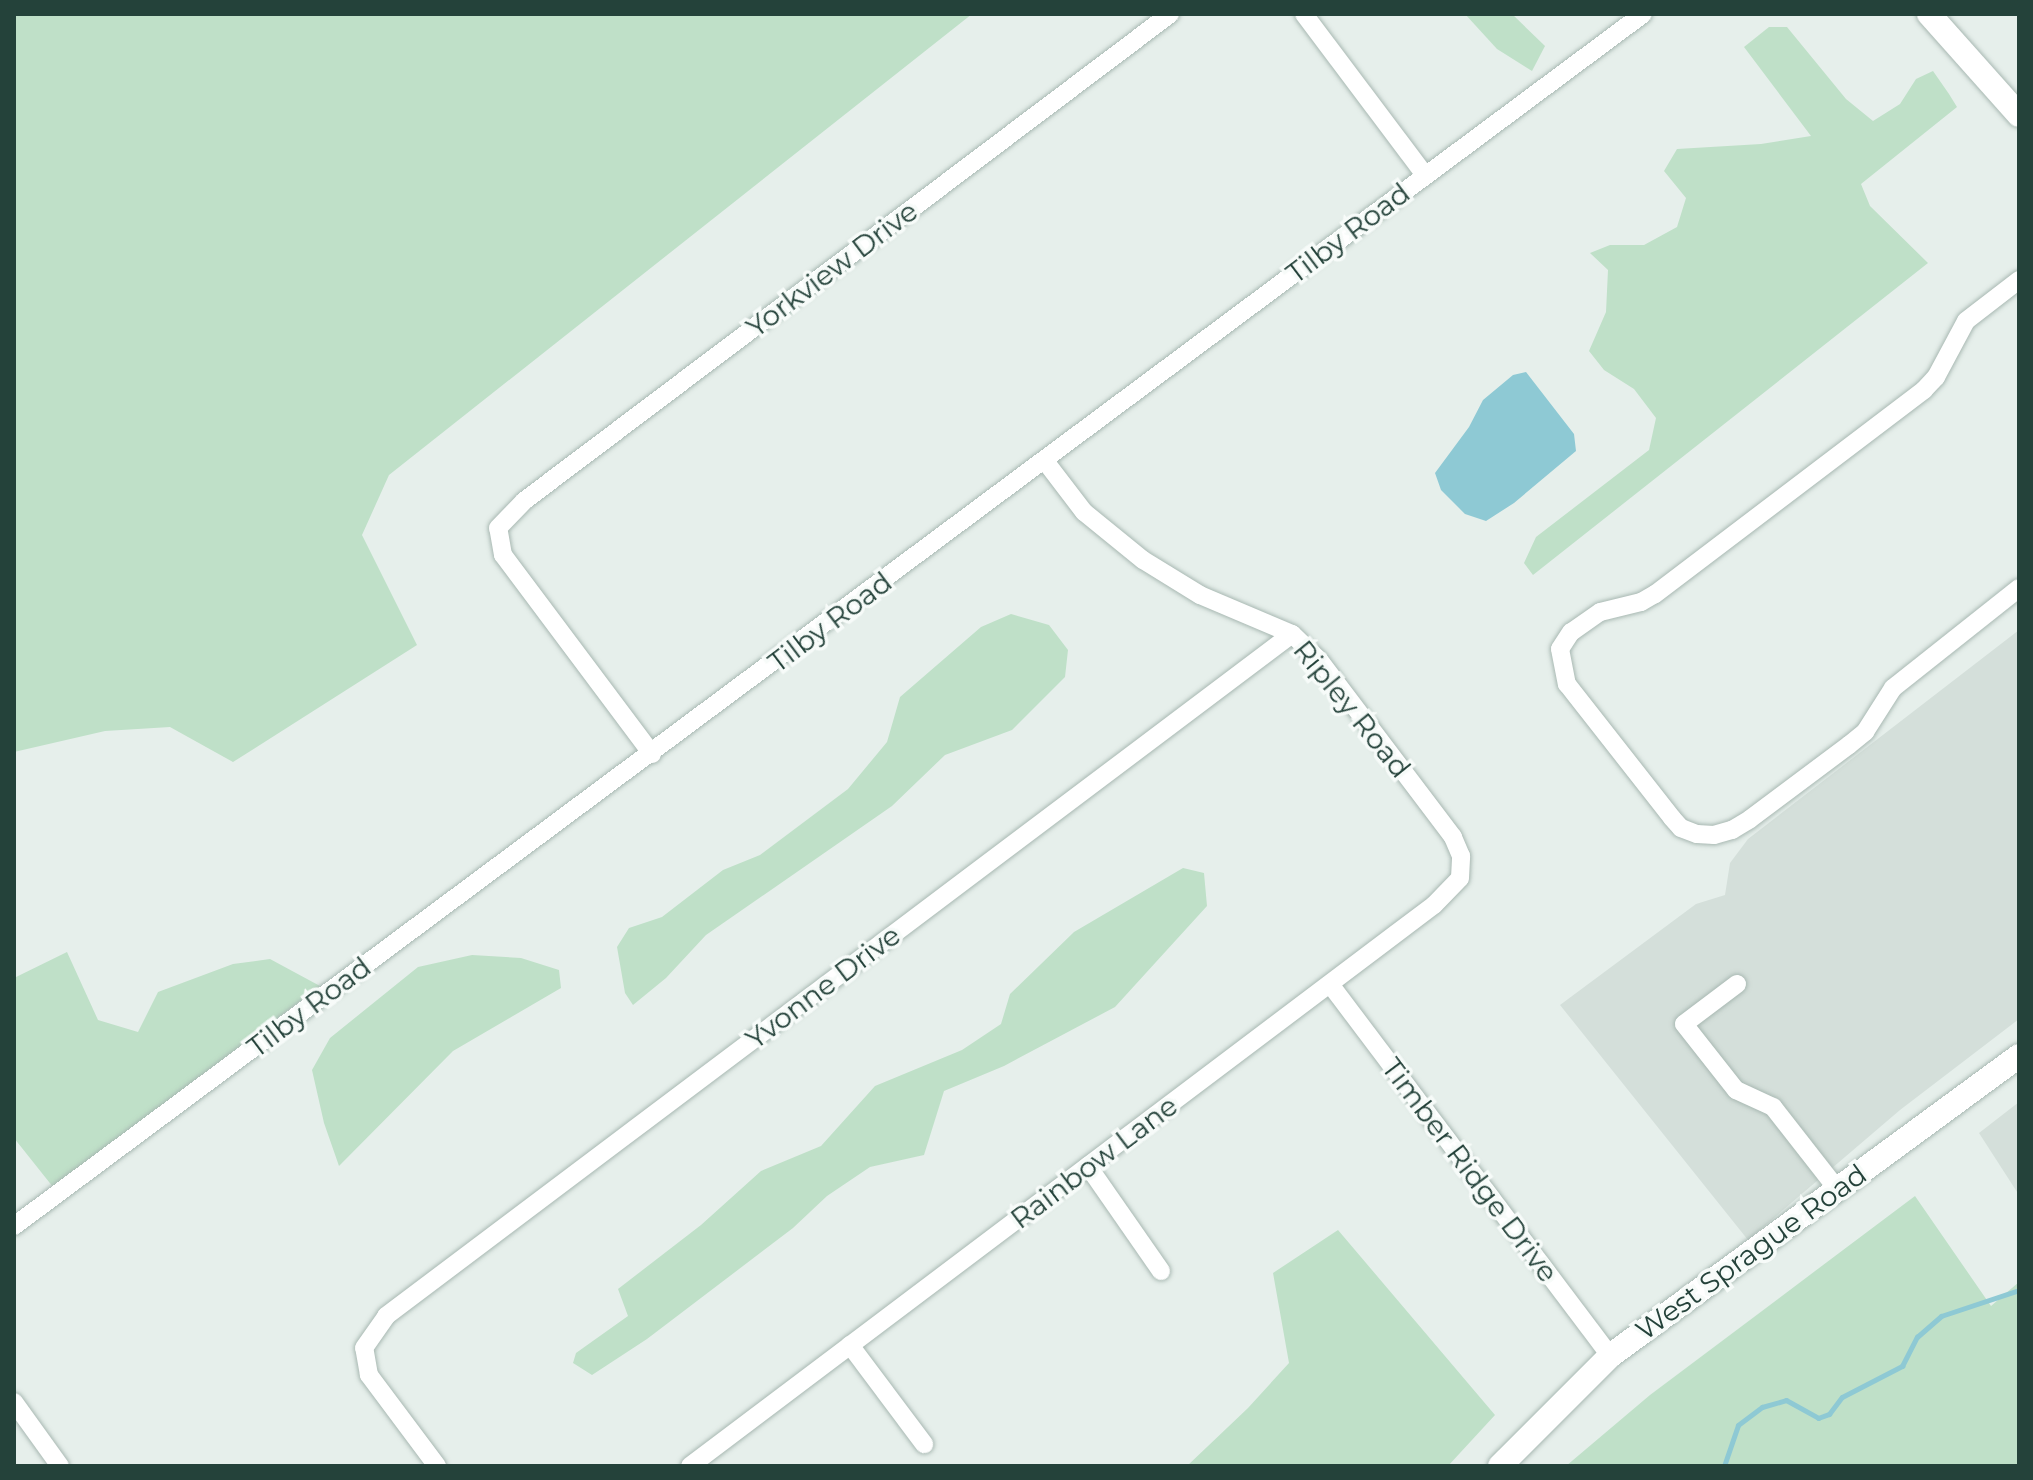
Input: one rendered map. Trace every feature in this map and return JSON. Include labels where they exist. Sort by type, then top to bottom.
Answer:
[{"type":"street","name":"Yorkview Drive","points":[[652,754],[503,555],[498,528],[524,501],[1170,14]]},
{"type":"street","points":[[1304,14],[1425,175]]},
{"type":"street","name":"Tilby Road","points":[[14,1226],[1643,14]]},
{"type":"street","points":[[1929,14],[2019,115]]},
{"type":"street","points":[[2019,280],[1966,321],[1936,377],[1924,390],[1655,594],[1641,602],[1600,612],[1571,632],[1560,649],[1567,684],[1672,818],[1681,828],[1697,834],[1714,835],[1750,819],[1849,745],[1865,732],[1893,688],[2019,588]]},
{"type":"street","name":"Ripley Road","points":[[1045,461],[1084,512],[1143,560],[1200,595],[1292,634],[1319,660],[1453,837]]},
{"type":"street","name":"Yvonne Drive","points":[[437,1466],[369,1375],[364,1348],[386,1316],[1292,634]]},
{"type":"street","name":"Rainbow Lane","points":[[690,1466],[1434,905],[1460,878],[1461,856],[1453,837]]},
{"type":"street","name":"Timber Ridge Drive","points":[[1330,984],[1610,1356]]},
{"type":"street","points":[[1737,984],[1684,1024],[1736,1090],[1773,1107],[1837,1189]]},
{"type":"street","name":"West Sprague Road","points":[[1500,1466],[1610,1356],[2019,1056]]},
{"type":"street","points":[[1088,1166],[1161,1271]]},
{"type":"street","points":[[850,1345],[924,1444]]},
{"type":"street","points":[[14,1402],[60,1466]]},
{"type":"shaded area","points":[[2019,630],[2019,1019],[1900,1110],[1748,1240],[1560,1005],[1696,904],[1725,895],[1730,863],[1748,839]]},
{"type":"shaded area","points":[[2019,1102],[2019,1195],[1979,1133]]},
{"type":"green space","points":[[14,14],[972,14],[389,475],[362,535],[417,645],[233,762],[170,727],[105,731],[14,752]]},
{"type":"green space","points":[[1465,14],[1512,14],[1545,46],[1532,71],[1497,49]]},
{"type":"green space","points":[[1769,27],[1787,27],[1846,99],[1873,121],[1900,104],[1916,79],[1933,71],[1949,94],[1957,107],[1861,184],[1870,206],[1928,263],[1533,575],[1524,563],[1536,537],[1649,450],[1656,418],[1634,389],[1604,370],[1589,351],[1606,312],[1608,270],[1590,253],[1610,245],[1644,245],[1677,227],[1686,198],[1664,171],[1677,149],[1761,144],[1811,136],[1744,47]]},
{"type":"green space","points":[[1011,614],[1049,625],[1068,650],[1065,677],[1012,730],[945,755],[892,806],[706,935],[666,978],[633,1005],[625,993],[617,947],[629,928],[662,917],[723,870],[760,855],[848,789],[887,742],[900,697],[981,627]]},
{"type":"green space","points":[[1183,868],[1204,873],[1207,906],[1115,1007],[1004,1066],[944,1091],[924,1155],[870,1167],[827,1196],[793,1228],[647,1339],[592,1375],[573,1363],[576,1353],[628,1316],[618,1289],[701,1225],[761,1171],[821,1146],[875,1086],[962,1050],[1001,1024],[1010,994],[1074,932]]},
{"type":"green space","points":[[67,952],[98,1020],[138,1032],[158,992],[233,964],[270,959],[320,986],[53,1187],[14,1138],[14,978]]},
{"type":"green space","points":[[472,955],[521,958],[559,970],[561,988],[453,1051],[339,1166],[324,1123],[312,1070],[330,1038],[418,967]]},
{"type":"green space","points":[[1915,1196],[1991,1306],[2019,1282],[2019,1466],[1566,1466],[1650,1395]]},
{"type":"green space","points":[[1338,1230],[1495,1415],[1448,1466],[1187,1466],[1248,1408],[1289,1363],[1273,1273]]},
{"type":"water","points":[[1526,372],[1574,434],[1576,451],[1514,503],[1486,521],[1465,514],[1441,490],[1435,473],[1469,427],[1483,400],[1513,375]]},
{"type":"waterway","points":[[1724,1466],[1738,1425],[1762,1407],[1786,1400],[1818,1418],[1829,1414],[1842,1397],[1902,1366],[1917,1337],[1941,1316],[2019,1290]]}]
